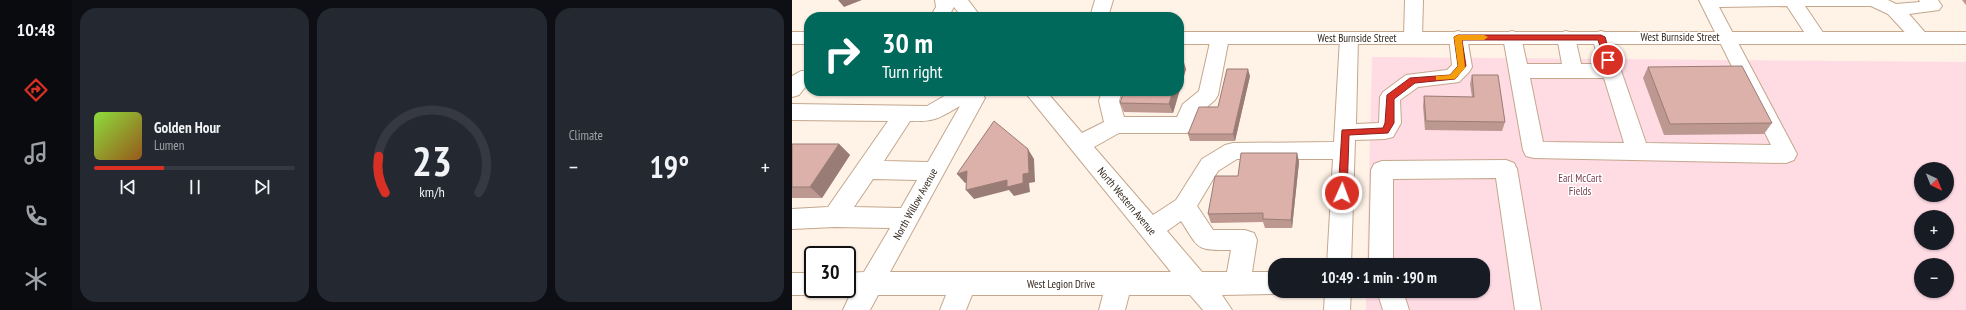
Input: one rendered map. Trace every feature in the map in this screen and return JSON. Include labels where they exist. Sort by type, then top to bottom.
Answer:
[{"type":"street","points":[[942,12],[945,7],[944,0]]},
{"type":"street","points":[[958,0],[968,12]]},
{"type":"street","points":[[1100,12],[1104,0]]},
{"type":"street","points":[[1413,38],[1414,0]]},
{"type":"street","points":[[1512,37],[1534,150],[1786,154],[1707,0],[1874,0],[1894,10],[1920,37]]},
{"type":"street","points":[[1793,0],[1817,37]]},
{"type":"street","points":[[1894,10],[1933,6],[1928,0]]},
{"type":"street","points":[[1150,229],[1184,207],[1210,165],[1233,152],[1345,141],[1385,131],[1390,123],[1390,97],[1413,80],[1452,77],[1462,66],[1458,37]]},
{"type":"street","points":[[1566,37],[1573,71]]},
{"type":"street","points":[[1601,37],[1638,152]]},
{"type":"street","points":[[792,38],[804,38]]},
{"type":"street","name":"West Burnside Street","points":[[1184,38],[1966,38]]},
{"type":"street","points":[[1080,145],[1115,125],[1186,125],[1190,109],[1208,94],[1220,38]]},
{"type":"street","points":[[1339,258],[1349,38]]},
{"type":"street","points":[[1519,71],[1612,71]]},
{"type":"street","points":[[792,112],[930,114],[962,96]]},
{"type":"street","name":"North Willow Avenue","points":[[856,310],[859,284],[908,218],[934,171],[962,96]]},
{"type":"street","name":"North Western Avenue","points":[[1038,96],[1219,310]]},
{"type":"street","points":[[1110,96],[1109,101],[1115,125]]},
{"type":"street","points":[[836,217],[904,114]]},
{"type":"street","points":[[1381,258],[1382,170],[1506,169],[1528,310]]},
{"type":"street","points":[[867,170],[934,171]]},
{"type":"street","points":[[1184,207],[1207,240],[1245,240],[1237,283]]},
{"type":"street","points":[[792,219],[836,217],[908,218]]},
{"type":"street","name":"West Legion Drive","points":[[859,284],[1268,283]]},
{"type":"street","points":[[792,284],[804,284]]},
{"type":"street","points":[[953,310],[964,284]]},
{"type":"street","points":[[1112,310],[1119,284]]},
{"type":"street","points":[[1337,310],[1338,298]]},
{"type":"street","points":[[1392,298],[1396,310]]},
{"type":"green space","name":"Earl McCart Fields","points":[[1372,57],[1966,62],[1966,310],[1366,310],[1366,298],[1490,298],[1490,258],[1367,258]]},
{"type":"building","points":[[1742,66],[1772,123],[1670,124],[1648,67]]},
{"type":"building","points":[[1227,69],[1248,69],[1233,134],[1188,134],[1199,107],[1218,107]]},
{"type":"building","points":[[1472,75],[1498,75],[1505,122],[1426,121],[1424,96],[1474,97]]},
{"type":"building","points":[[1122,96],[1171,96],[1169,104],[1120,103]]},
{"type":"building","points":[[994,121],[1028,149],[1029,173],[1023,174],[1023,183],[1007,187],[1007,180],[966,190],[967,171],[957,174]]},
{"type":"building","points":[[792,144],[839,144],[810,187],[792,187]]},
{"type":"building","points":[[1241,153],[1297,153],[1291,220],[1263,219],[1263,213],[1208,214],[1215,176],[1238,176]]},
{"type":"slow traffic","points":[[1439,78],[1452,77],[1462,66],[1458,37],[1484,37]]},
{"type":"route","points":[[1342,193],[1345,132],[1385,131],[1390,123],[1390,97],[1413,80],[1452,77],[1462,66],[1458,37],[1601,37],[1608,60]]}]
